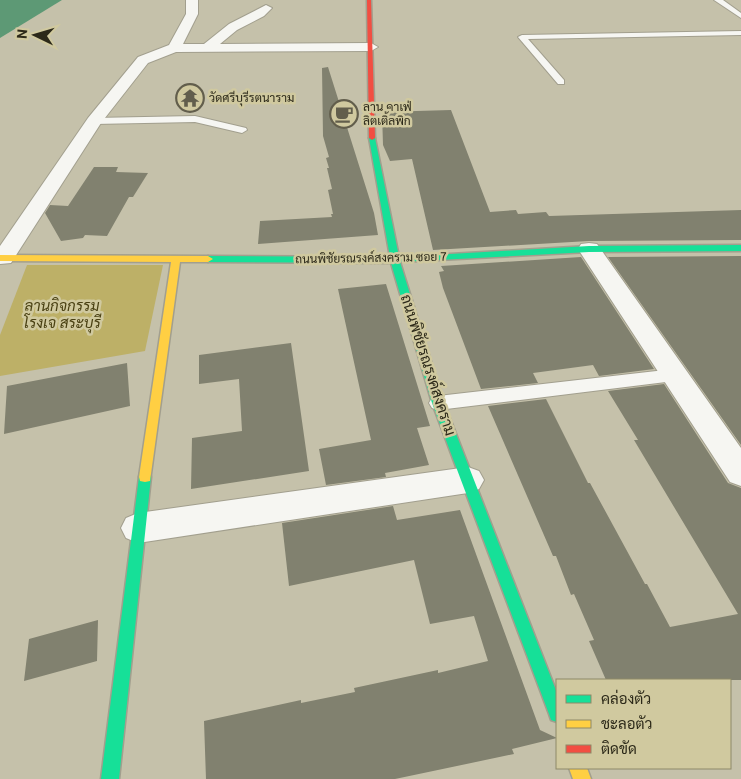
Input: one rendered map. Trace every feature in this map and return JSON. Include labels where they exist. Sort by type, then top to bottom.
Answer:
[{"type":"street","points":[[174,48],[192,14],[192,0]]},
{"type":"street","name":"ถนนพิชัยรณรงค์สงคราม","points":[[369,0],[372,145],[395,260],[438,403],[556,711]]},
{"type":"street","points":[[207,48],[233,27],[260,14],[266,8]]},
{"type":"street","points":[[1,258],[94,121],[143,60],[174,48],[371,47]]},
{"type":"street","points":[[588,249],[741,474]]},
{"type":"street","name":"ถนนพิชัยรณรงค์สงคราม ซอย 7","points":[[1,258],[395,260],[588,249],[739,250]]},
{"type":"street","points":[[110,779],[138,528],[176,258]]},
{"type":"street","points":[[138,528],[468,480]]},
{"type":"lane","points":[[718,0],[741,16]]},
{"type":"lane","points":[[561,82],[522,37],[741,33]]},
{"type":"lane","points":[[94,121],[195,119],[242,130]]},
{"type":"lane","points":[[438,403],[674,375]]},
{"type":"green space","name":"ลานกิจกรรม โรงเจ สระบุรี","points":[[27,265],[163,265],[145,351],[0,376],[0,335]]},
{"type":"shaded area","points":[[0,0],[62,0],[0,38]]},
{"type":"building","points":[[328,67],[374,213],[378,235],[258,244],[260,221],[332,217],[328,190],[332,189],[326,158],[329,157],[323,136],[322,68]]},
{"type":"building","points":[[451,110],[490,212],[516,210],[518,214],[546,212],[549,216],[741,210],[741,240],[589,241],[433,250],[412,159],[390,161],[383,145],[382,112]]},
{"type":"building","points":[[94,167],[118,167],[116,172],[148,173],[133,197],[129,197],[107,236],[85,235],[83,238],[61,241],[45,213],[50,205],[68,206]]},
{"type":"building","points":[[741,256],[741,445],[608,257]]},
{"type":"building","points":[[581,257],[654,369],[599,376],[593,365],[533,373],[538,383],[481,389],[443,288],[439,272],[444,271],[441,266]]},
{"type":"building","points":[[386,284],[430,426],[417,428],[429,465],[385,473],[386,477],[326,485],[319,449],[371,440],[338,289]]},
{"type":"building","points":[[291,343],[309,471],[191,489],[192,438],[242,431],[239,379],[199,384],[199,355]]},
{"type":"building","points":[[127,363],[130,406],[4,434],[7,386]]},
{"type":"building","points":[[664,384],[728,483],[741,488],[741,680],[606,679],[589,641],[594,640],[574,594],[571,595],[556,556],[553,556],[488,406],[546,399],[588,483],[590,483],[670,627],[738,614],[634,440],[638,440],[608,391]]},
{"type":"building","points":[[393,506],[397,520],[460,510],[540,730],[556,738],[512,749],[514,754],[395,779],[206,779],[204,721],[301,700],[301,703],[355,692],[354,688],[438,670],[438,673],[488,661],[474,616],[430,624],[414,560],[289,586],[282,523]]},
{"type":"building","points":[[98,620],[97,661],[24,681],[29,639]]},
{"type":"traffic: fast","points":[[372,138],[395,260],[438,403],[556,711]]},
{"type":"traffic: fast","points":[[208,259],[395,260],[589,249],[741,248]]},
{"type":"traffic: fast","points":[[110,779],[145,477]]},
{"type":"traffic: slow","points":[[0,258],[208,259]]},
{"type":"traffic: slow","points":[[145,477],[176,258]]},
{"type":"traffic: slow","points":[[578,769],[582,779]]},
{"type":"traffic: jam","points":[[369,0],[372,138]]},
{"type":"place","name":"วัดศรีบุรีรตนาราม","points":[[190,98]]},
{"type":"place","name":"ลาน คาเฟ่ ลิตเติ้ลพิก","points":[[344,114]]}]
